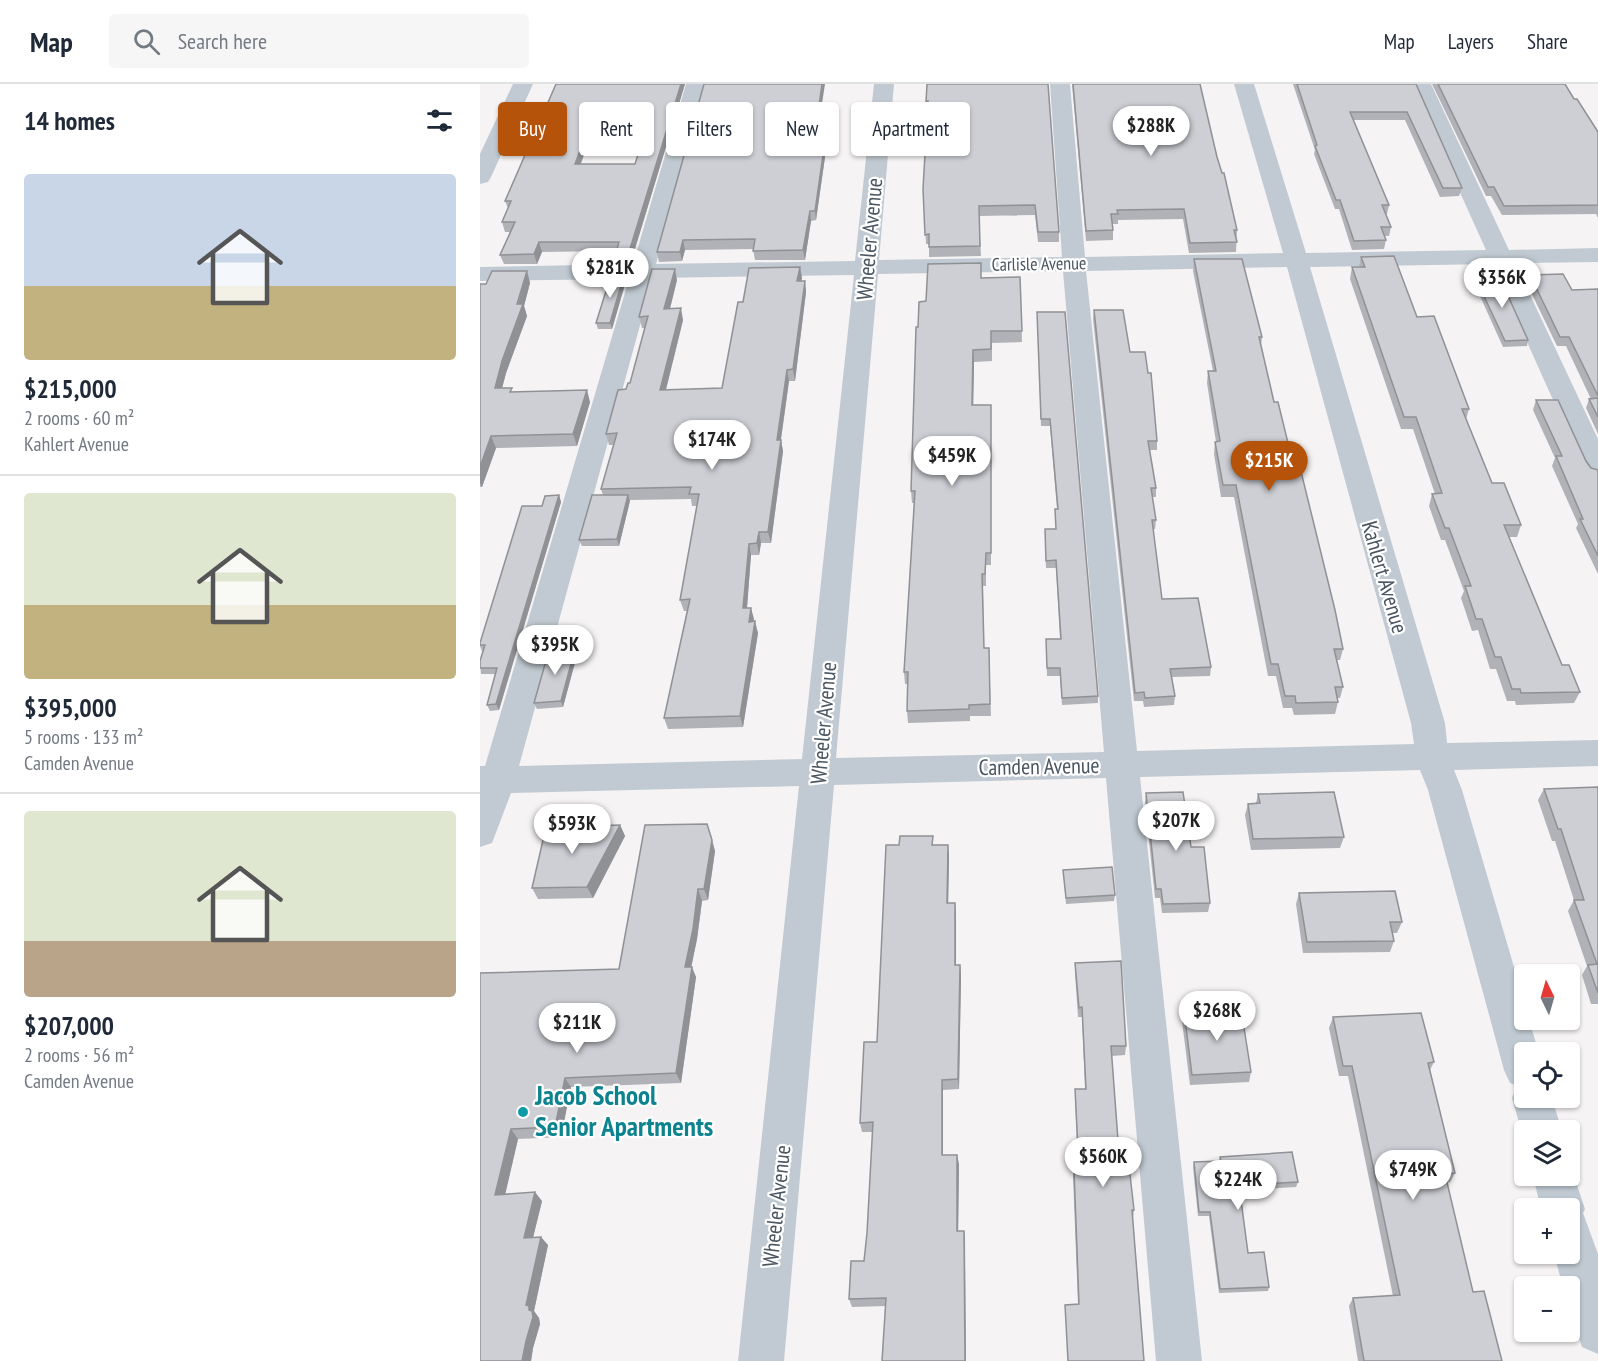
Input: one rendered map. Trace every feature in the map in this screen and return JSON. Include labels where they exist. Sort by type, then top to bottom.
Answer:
[{"type":"street","points":[[480,177],[523,84]]},
{"type":"street","points":[[480,833],[489,779],[645,272],[696,84]]},
{"type":"street","name":"Wheeler Avenue","points":[[761,1361],[884,84]]},
{"type":"street","points":[[1060,84],[1074,264],[1179,1361]]},
{"type":"street","name":"Kahlert Avenue","points":[[1244,84],[1428,723],[1432,757],[1445,790],[1516,1042]]},
{"type":"street","points":[[1421,84],[1598,469]]},
{"type":"street","name":"Carlisle Avenue","points":[[480,274],[1598,255]]},
{"type":"street","name":"Camden Avenue","points":[[489,779],[1598,753]]},
{"type":"street","points":[[1579,1264],[1598,1331]]},
{"type":"building","points":[[556,84],[681,84],[675,102],[666,102],[666,132],[629,252],[616,253],[619,242],[539,242],[534,254],[500,255],[515,222],[502,222],[511,201],[505,201],[525,156],[567,156],[567,102],[548,102]]},
{"type":"building","points":[[704,84],[822,84],[819,102],[765,102],[765,156],[823,156],[815,211],[810,211],[803,250],[753,251],[755,239],[683,240],[680,252],[657,252],[684,156],[753,156],[753,102],[699,102]]},
{"type":"building","points":[[927,84],[1048,84],[1059,232],[1038,232],[1035,205],[979,206],[980,246],[929,247],[929,234],[925,235],[923,189],[925,156],[970,156],[970,102],[926,102]]},
{"type":"building","points":[[1073,84],[1200,84],[1217,157],[1222,173],[1224,173],[1237,230],[1234,230],[1237,242],[1190,243],[1184,209],[1117,210],[1118,214],[1111,214],[1113,230],[1086,231]]},
{"type":"building","points":[[1297,84],[1416,84],[1462,188],[1443,188],[1407,112],[1350,112],[1389,205],[1382,205],[1391,227],[1381,227],[1386,240],[1354,241],[1340,200],[1336,200],[1315,146],[1317,145]]},
{"type":"building","points":[[1438,84],[1565,84],[1598,132],[1598,205],[1504,206],[1494,187],[1488,187]]},
{"type":"building","points":[[1394,256],[1417,317],[1434,316],[1469,409],[1462,409],[1492,483],[1504,483],[1521,525],[1504,525],[1562,665],[1569,665],[1580,692],[1521,693],[1520,689],[1512,689],[1501,657],[1495,657],[1482,619],[1476,619],[1465,586],[1471,586],[1449,528],[1445,528],[1432,494],[1442,493],[1416,417],[1404,417],[1352,267],[1365,267],[1361,257]]},
{"type":"building","points":[[1194,259],[1242,259],[1262,337],[1259,337],[1274,402],[1278,402],[1288,443],[1294,443],[1335,610],[1343,649],[1334,649],[1343,687],[1335,687],[1338,702],[1296,703],[1295,696],[1285,696],[1278,664],[1271,664],[1236,485],[1223,485],[1215,442],[1220,441],[1208,371],[1216,371]]},
{"type":"building","points":[[981,263],[981,278],[1020,277],[1022,331],[991,331],[991,349],[973,350],[972,405],[991,405],[991,553],[986,553],[985,574],[982,574],[984,648],[989,648],[990,704],[969,705],[969,709],[907,711],[908,672],[904,672],[915,491],[911,491],[916,327],[918,327],[919,302],[926,301],[928,264]]},
{"type":"building","points":[[800,267],[797,281],[805,281],[793,369],[787,370],[777,440],[781,440],[768,532],[759,532],[757,543],[749,544],[743,608],[751,608],[749,622],[755,621],[740,716],[664,718],[690,599],[680,600],[699,494],[689,494],[691,487],[601,489],[617,433],[606,434],[618,390],[626,389],[630,383],[648,316],[639,317],[652,269],[675,269],[664,309],[681,308],[660,390],[722,388],[738,302],[743,302],[749,268]]},
{"type":"building","points":[[492,271],[527,271],[517,304],[523,304],[502,361],[495,388],[512,388],[510,392],[587,390],[573,434],[491,436],[480,467],[480,284],[486,284]]},
{"type":"building","points":[[1563,274],[1572,290],[1598,289],[1598,396],[1569,337],[1560,337],[1530,275]]},
{"type":"building","points":[[611,275],[624,275],[610,323],[596,323]]},
{"type":"building","points":[[1500,278],[1528,340],[1505,341],[1476,279]]},
{"type":"building","points":[[1094,310],[1123,310],[1130,352],[1145,352],[1148,373],[1151,373],[1157,441],[1148,441],[1156,488],[1151,488],[1156,520],[1152,520],[1162,599],[1198,598],[1211,667],[1170,669],[1175,696],[1145,698],[1144,692],[1135,693]]},
{"type":"building","points":[[1037,312],[1065,312],[1098,696],[1062,698],[1060,668],[1047,668],[1046,639],[1061,639],[1056,560],[1046,561],[1045,529],[1056,529],[1055,509],[1058,509],[1050,419],[1041,419]]},
{"type":"building","points":[[1598,398],[1598,417],[1589,399]]},
{"type":"building","points":[[1536,400],[1558,400],[1586,461],[1591,468],[1598,470],[1598,556],[1580,519],[1583,519],[1556,456],[1562,456]]},
{"type":"building","points":[[559,495],[496,704],[487,705],[497,668],[480,668],[485,645],[480,645],[480,643],[522,506],[542,506],[545,496]]},
{"type":"building","points":[[592,495],[628,495],[617,539],[579,540]]},
{"type":"building","points":[[575,649],[561,701],[534,703],[549,650]]},
{"type":"building","points":[[1598,787],[1598,993],[1588,965],[1597,964],[1574,900],[1584,900],[1561,829],[1558,829],[1544,789]]},
{"type":"building","points":[[1183,792],[1191,847],[1204,847],[1210,903],[1163,904],[1161,889],[1156,889],[1146,793]]},
{"type":"building","points":[[1334,792],[1344,837],[1253,839],[1248,804],[1260,803],[1258,794]]},
{"type":"building","name":"Jacob School Senior Apartments","points":[[707,824],[712,840],[704,889],[698,889],[685,967],[692,967],[676,1073],[565,1078],[555,1127],[511,1129],[495,1195],[535,1192],[524,1238],[541,1237],[526,1305],[532,1311],[533,1317],[522,1361],[480,1361],[480,973],[619,969],[645,825]]},
{"type":"building","points":[[620,825],[587,887],[532,888],[546,827]]},
{"type":"building","points":[[900,836],[933,836],[932,845],[948,845],[947,903],[955,903],[955,965],[960,965],[958,1079],[942,1080],[942,1155],[957,1155],[957,1231],[964,1231],[965,1361],[882,1361],[886,1298],[849,1299],[851,1261],[864,1261],[867,1233],[873,1122],[860,1123],[864,1042],[877,1042],[886,845],[899,845]]},
{"type":"building","points":[[1112,867],[1115,895],[1066,898],[1063,870]]},
{"type":"building","points":[[1395,891],[1402,922],[1390,922],[1394,941],[1307,942],[1299,893]]},
{"type":"building","points":[[1121,961],[1126,1046],[1111,1046],[1120,1167],[1129,1166],[1134,1210],[1132,1210],[1144,1361],[1068,1361],[1065,1305],[1079,1304],[1074,1169],[1079,1169],[1075,1089],[1086,1089],[1082,1007],[1079,1008],[1075,963]]},
{"type":"building","points":[[1241,1009],[1251,1072],[1192,1075],[1184,1011]]},
{"type":"building","points":[[1421,1013],[1434,1062],[1428,1063],[1455,1173],[1445,1174],[1473,1292],[1484,1291],[1502,1361],[1364,1361],[1353,1298],[1400,1295],[1352,1066],[1343,1066],[1333,1017]]},
{"type":"building","points":[[1292,1152],[1298,1182],[1239,1185],[1248,1253],[1264,1252],[1269,1287],[1220,1289],[1210,1212],[1199,1212],[1194,1162],[1221,1161],[1220,1157]]},
{"type":"place","name":"Jacob School Senior Apartments","points":[[523,1112]]}]
